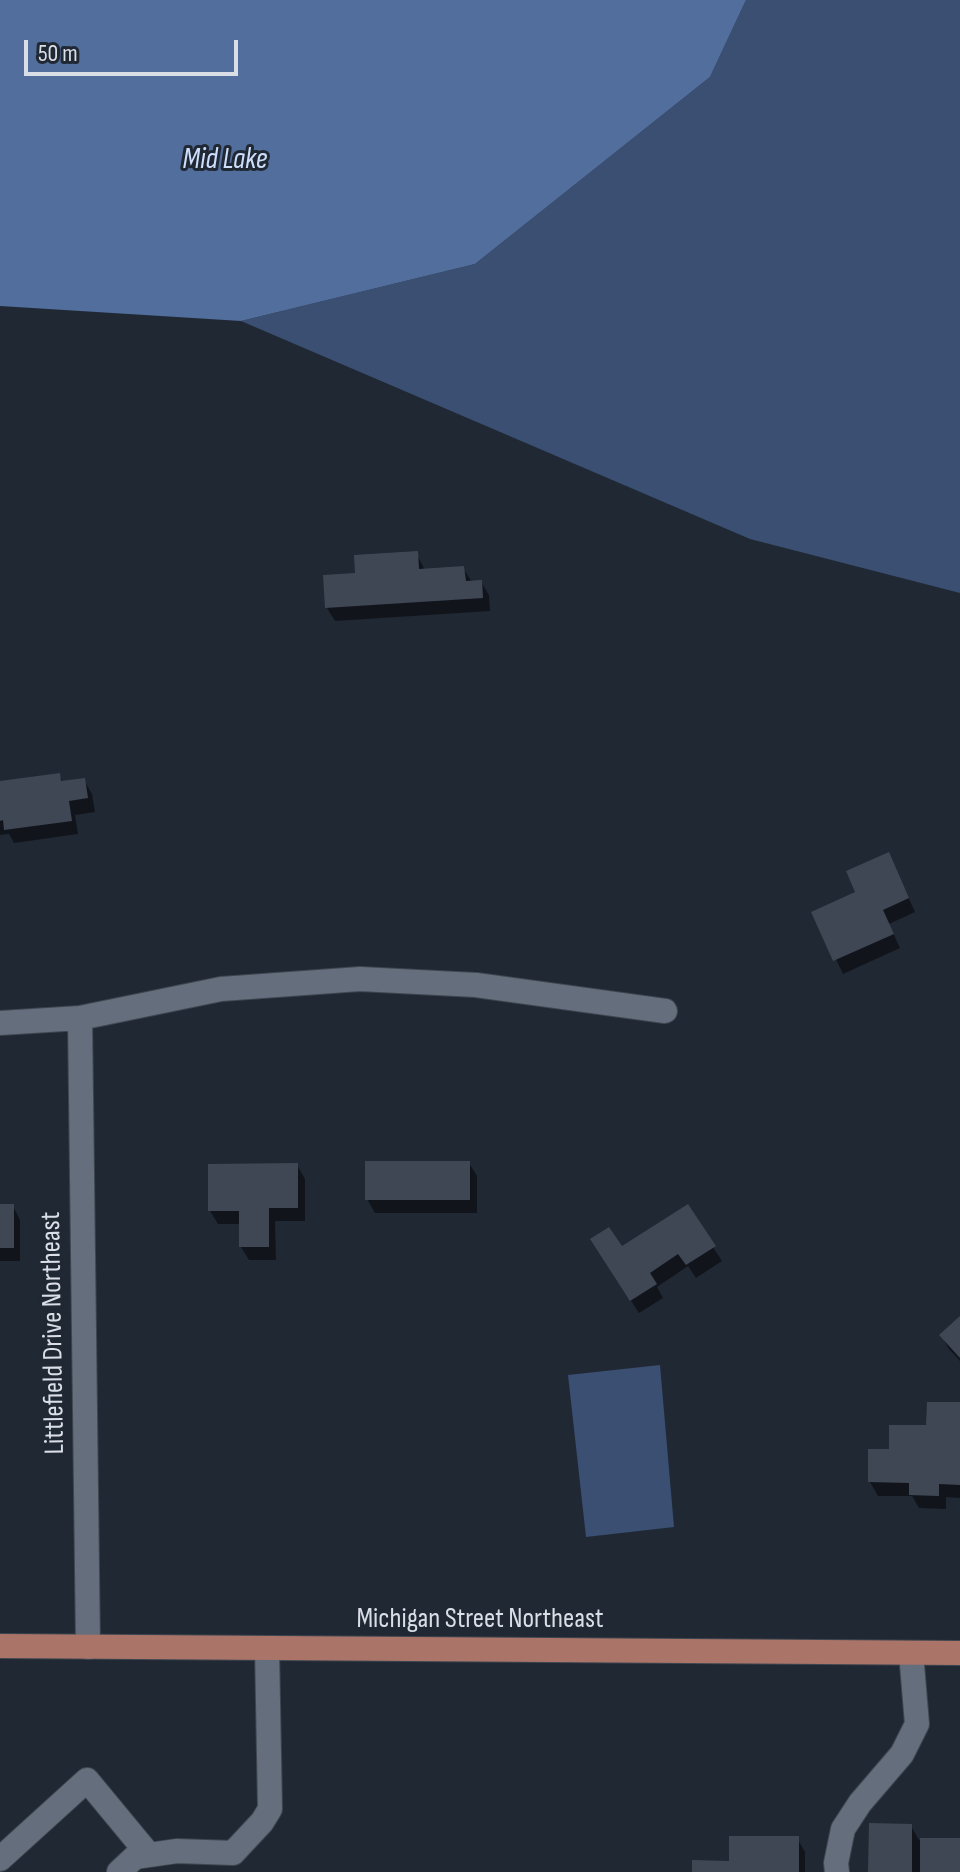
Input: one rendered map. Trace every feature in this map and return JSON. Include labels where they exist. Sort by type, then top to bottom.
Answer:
[{"type":"main road","name":"Michigan Street Northeast","points":[[0,1646],[960,1653]]},
{"type":"street","points":[[0,1023],[80,1018],[221,989],[360,979],[476,985],[665,1011]]},
{"type":"street","name":"Littlefield Drive Northeast","points":[[80,1018],[88,1647]]},
{"type":"street","points":[[214,1872],[262,1822],[270,1809],[267,1648]]},
{"type":"street","points":[[837,1872],[843,1829],[860,1803],[902,1754],[917,1724],[911,1653]]},
{"type":"street","points":[[0,1859],[87,1780],[149,1855]]},
{"type":"street","points":[[119,1872],[135,1857],[177,1851],[233,1853]]},
{"type":"shaded area","points":[[746,0],[960,0],[960,593],[750,539],[241,321],[475,264],[710,77]]},
{"type":"shaded area","points":[[660,1365],[674,1527],[586,1537],[568,1375]]},
{"type":"water","name":"Mid Lake","points":[[0,0],[746,0],[710,77],[475,264],[241,321],[0,306]]},
{"type":"building","points":[[418,551],[419,569],[464,566],[466,581],[482,580],[483,598],[325,608],[323,575],[355,573],[354,555]]},
{"type":"building","points":[[60,773],[61,781],[85,778],[88,798],[69,801],[72,821],[4,830],[3,820],[0,821],[0,781]]},
{"type":"building","points":[[889,852],[909,898],[883,910],[894,934],[833,961],[811,912],[855,892],[846,871]]},
{"type":"building","points":[[365,1161],[470,1161],[470,1200],[365,1200]]},
{"type":"building","points":[[298,1163],[298,1208],[269,1208],[269,1247],[239,1247],[239,1211],[208,1211],[208,1164]]},
{"type":"building","points":[[0,1204],[14,1204],[14,1248],[0,1248]]},
{"type":"building","points":[[688,1204],[716,1246],[686,1265],[678,1254],[650,1273],[657,1284],[630,1301],[590,1239],[609,1227],[622,1246]]},
{"type":"building","points":[[960,1316],[960,1358],[939,1335]]},
{"type":"building","points":[[927,1402],[960,1402],[960,1485],[939,1484],[939,1496],[909,1495],[909,1483],[868,1482],[868,1449],[889,1449],[889,1425],[926,1425]]},
{"type":"building","points":[[869,1823],[912,1824],[912,1872],[868,1872]]},
{"type":"building","points":[[729,1836],[799,1836],[799,1872],[692,1872],[692,1860],[729,1861]]},
{"type":"building","points":[[920,1838],[960,1838],[960,1872],[920,1872]]}]
